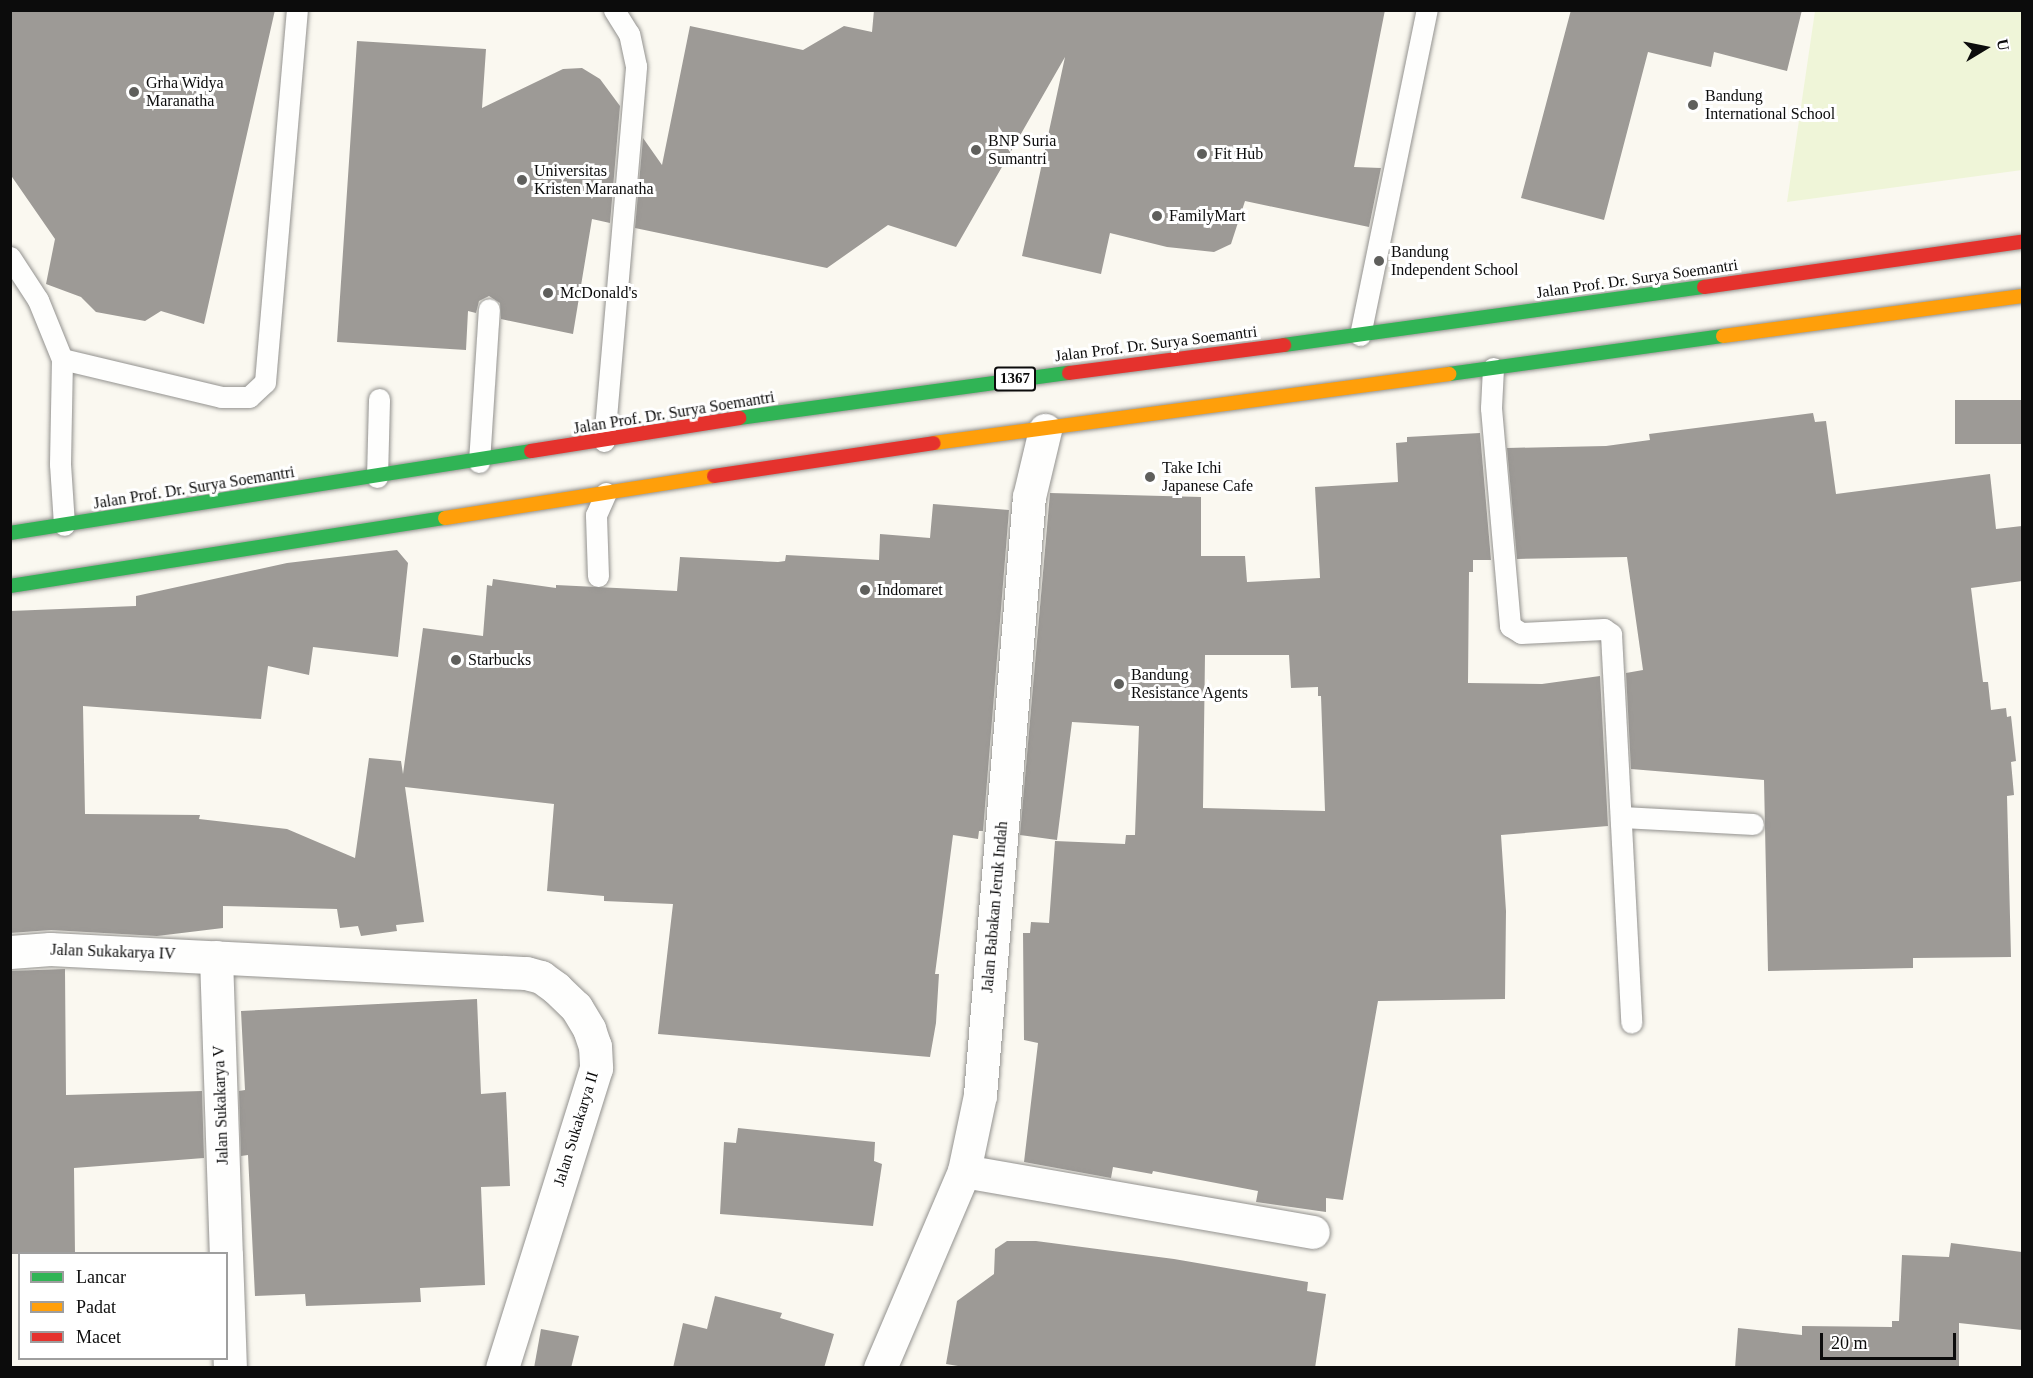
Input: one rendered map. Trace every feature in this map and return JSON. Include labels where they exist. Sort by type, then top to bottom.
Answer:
[{"type":"main road","name":"Jalan Prof. Dr. Surya Soemantri","points":[[10,533],[479,462],[834,403],[1360,335],[2022,242]]},
{"type":"main road","points":[[10,586],[841,456],[2022,296]]},
{"type":"street","name":"Jalan Babakan Jeruk Indah","points":[[880,1368],[964,1171],[980,1095],[1029,497],[1045,430]]},
{"type":"street","name":"Jalan Sukakarya IV","points":[[10,952],[50,949],[216,957]]},
{"type":"street","name":"Jalan Sukakarya V","points":[[216,957],[226,1252]]},
{"type":"street","name":"Jalan Sukakarya II","points":[[216,957],[526,973],[541,977],[576,1007],[595,1046],[596,1068],[502,1368]]},
{"type":"street","points":[[964,1171],[1312,1232]]},
{"type":"street","name":"Jalan Sukakarya V","points":[[228,1311],[230,1368]]},
{"type":"lane","points":[[62,359],[221,397],[249,397],[265,382],[297,10]]},
{"type":"lane","points":[[604,441],[636,66],[629,34],[614,10]]},
{"type":"lane","points":[[1360,335],[1427,10]]},
{"type":"lane","points":[[10,257],[38,300],[62,359],[60,464],[64,525]]},
{"type":"lane","points":[[479,462],[489,309]]},
{"type":"lane","points":[[1492,368],[1491,408],[1510,626],[1521,633],[1604,629],[1611,634],[1623,817],[1632,1022]]},
{"type":"lane","points":[[377,477],[379,399]]},
{"type":"lane","points":[[598,576],[596,515],[606,493]]},
{"type":"lane","points":[[1623,817],[1753,824]]},
{"type":"green space","points":[[1815,11],[2022,11],[2022,170],[1787,202]]},
{"type":"building","name":"Grha Widya Maranatha","points":[[10,10],[275,10],[204,324],[161,311],[145,321],[96,312],[81,297],[46,284],[55,239],[10,174]]},
{"type":"building","points":[[874,10],[1385,10],[1354,167],[1381,168],[1369,227],[1245,201],[1231,244],[1214,252],[1167,247],[1110,233],[1101,274],[1022,256],[1065,57],[956,247],[888,225],[827,268],[635,228],[643,138],[662,165],[690,26],[803,50],[844,26],[872,32]]},
{"type":"building","points":[[1571,10],[1802,10],[1787,71],[1714,52],[1711,67],[1648,52],[1604,220],[1521,198]]},
{"type":"building","points":[[357,41],[486,49],[482,108],[563,69],[582,68],[600,79],[620,106],[610,223],[592,219],[573,334],[501,319],[500,303],[489,296],[479,301],[476,313],[468,311],[466,350],[337,342]]},
{"type":"building","points":[[1955,400],[2022,400],[2022,444],[1955,444]]},
{"type":"building","points":[[1813,413],[1815,422],[1826,421],[1836,494],[1990,474],[1996,529],[2022,526],[2022,581],[1971,588],[1983,682],[1988,682],[1991,710],[2006,708],[2007,717],[2011,716],[2016,761],[2011,762],[2014,795],[2007,796],[2011,957],[1913,958],[1913,968],[1768,971],[1764,780],[1631,769],[1626,673],[1643,670],[1627,557],[1517,559],[1507,448],[1606,446],[1650,440],[1649,434]]},
{"type":"building","points":[[1480,433],[1491,560],[1473,560],[1473,572],[1469,572],[1468,683],[1542,684],[1600,676],[1608,826],[1501,835],[1506,911],[1505,999],[1378,1001],[1343,1200],[1326,1198],[1326,1212],[1256,1202],[1258,1191],[1153,1171],[1152,1174],[1113,1167],[1111,1178],[1024,1162],[1038,1043],[1024,1040],[1023,933],[1030,933],[1031,922],[1049,923],[1055,841],[1125,844],[1126,835],[1135,835],[1139,726],[1072,722],[1057,840],[1020,835],[1050,493],[1201,497],[1201,556],[1245,556],[1247,582],[1320,578],[1315,487],[1398,482],[1396,443],[1407,442],[1407,437]],"holes":[[[1205,655],[1289,655],[1291,688],[1318,687],[1318,696],[1321,696],[1325,811],[1203,808]]]},
{"type":"building","points":[[933,504],[1009,510],[983,831],[979,831],[978,839],[953,835],[935,974],[939,974],[936,1023],[930,1057],[658,1034],[673,904],[604,901],[604,896],[547,891],[554,804],[405,787],[424,922],[396,925],[397,931],[361,936],[358,926],[340,928],[337,909],[223,906],[223,928],[157,936],[51,930],[10,933],[10,611],[136,606],[136,596],[287,563],[397,550],[408,563],[398,657],[313,647],[309,675],[268,666],[261,719],[83,706],[85,814],[200,815],[199,819],[287,829],[355,858],[369,758],[401,761],[403,774],[423,628],[483,636],[487,585],[492,586],[493,579],[556,588],[556,585],[677,591],[680,557],[778,562],[785,561],[786,555],[879,560],[880,534],[930,538]]},
{"type":"building","points":[[65,969],[66,1095],[202,1091],[204,1158],[74,1168],[75,1252],[10,1254],[10,971]]},
{"type":"building","points":[[477,999],[481,1094],[506,1092],[510,1186],[481,1187],[485,1285],[420,1288],[421,1302],[306,1306],[305,1294],[255,1296],[248,1155],[241,1156],[239,1091],[245,1090],[241,1011]]},
{"type":"building","points":[[738,1128],[875,1142],[874,1161],[882,1164],[873,1226],[720,1214],[724,1142],[736,1143]]},
{"type":"building","points":[[1007,1241],[1036,1241],[1174,1259],[1308,1282],[1307,1291],[1326,1294],[1315,1368],[970,1368],[946,1364],[957,1301],[994,1274],[995,1249]]},
{"type":"building","points":[[1951,1243],[2022,1252],[2022,1330],[1959,1323],[1959,1368],[1735,1368],[1738,1328],[1802,1335],[1802,1326],[1892,1327],[1892,1321],[1899,1321],[1902,1255],[1949,1257]]},
{"type":"building","points":[[715,1296],[782,1313],[780,1318],[834,1334],[824,1368],[673,1368],[683,1323],[707,1329]]},
{"type":"building","points":[[541,1329],[579,1336],[571,1368],[534,1368]]},
{"type":"traffic: fast","points":[[1284,345],[1704,287]]},
{"type":"traffic: fast","points":[[1449,374],[1723,336]]},
{"type":"traffic: fast","points":[[739,418],[1069,373]]},
{"type":"traffic: fast","points":[[10,533],[531,451]]},
{"type":"traffic: fast","points":[[10,586],[445,518]]},
{"type":"traffic: slow","points":[[1723,336],[2022,296]]},
{"type":"traffic: slow","points":[[934,443],[1449,374]]},
{"type":"traffic: slow","points":[[445,518],[714,476]]},
{"type":"traffic: jam","points":[[1704,287],[2022,242]]},
{"type":"traffic: jam","points":[[1069,373],[1284,345]]},
{"type":"traffic: jam","points":[[531,451],[739,418]]},
{"type":"traffic: jam","points":[[714,476],[934,443]]},
{"type":"place","name":"Grha Widya Maranatha","points":[[134,92]]},
{"type":"place","name":"Bandung International School","points":[[1693,105]]},
{"type":"place","name":"BNP Suria Sumantri","points":[[976,150]]},
{"type":"place","name":"Fit Hub","points":[[1202,154]]},
{"type":"place","name":"Universitas Kristen Maranatha","points":[[522,180]]},
{"type":"place","name":"FamilyMart","points":[[1157,216]]},
{"type":"place","name":"Bandung Independent School","points":[[1379,261]]},
{"type":"place","name":"McDonald's","points":[[548,293]]},
{"type":"place","name":"Take Ichi Japanese Cafe","points":[[1150,477]]},
{"type":"place","name":"Indomaret","points":[[865,590]]},
{"type":"place","name":"Starbucks","points":[[456,660]]},
{"type":"place","name":"Bandung Resistance Agents","points":[[1119,684]]}]
